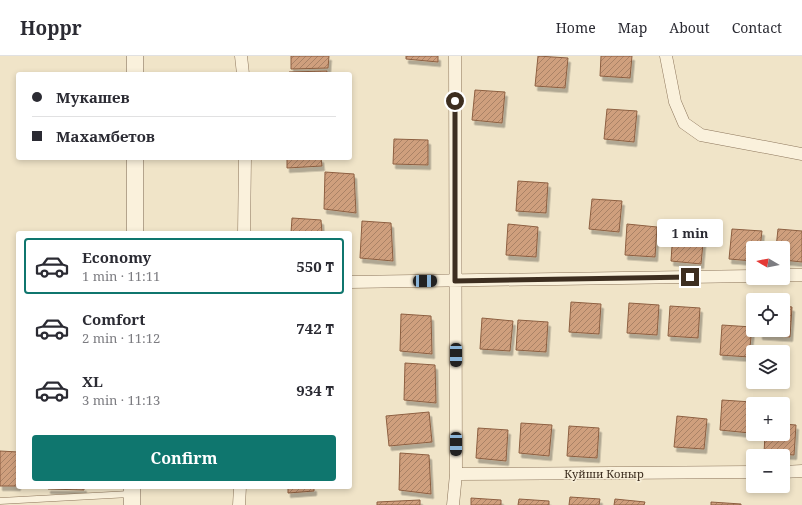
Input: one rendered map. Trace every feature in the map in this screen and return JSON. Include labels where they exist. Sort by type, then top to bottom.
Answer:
[{"type":"main road","points":[[134,56],[135,72]]},
{"type":"main road","points":[[135,160],[135,231]]},
{"type":"street","points":[[241,56],[243,72]]},
{"type":"street","points":[[453,505],[456,474],[455,56]]},
{"type":"street","points":[[666,56],[675,102],[684,123],[701,135],[802,154]]},
{"type":"street","points":[[244,231],[245,160]]},
{"type":"street","points":[[790,275],[802,275]]},
{"type":"street","points":[[352,282],[746,276]]},
{"type":"street","points":[[790,472],[802,471]]},
{"type":"street","name":"Куйши Коныр","points":[[456,474],[746,472]]},
{"type":"street","points":[[239,505],[240,489]]},
{"type":"lane","points":[[0,501],[132,495]]},
{"type":"building","points":[[291,56],[329,56],[328,68],[291,69]]},
{"type":"building","points":[[406,56],[438,56],[438,62],[406,59]]},
{"type":"building","points":[[538,56],[568,58],[565,88],[535,86]]},
{"type":"building","points":[[601,56],[632,56],[630,78],[600,76]]},
{"type":"building","points":[[327,71],[327,72],[289,72]]},
{"type":"building","points":[[475,90],[505,92],[502,123],[472,120]]},
{"type":"building","points":[[607,109],[637,111],[634,142],[604,139]]},
{"type":"building","points":[[394,139],[428,140],[428,165],[393,164]]},
{"type":"building","points":[[287,160],[321,160],[322,166],[287,168]]},
{"type":"building","points":[[325,172],[354,174],[356,213],[324,209]]},
{"type":"building","points":[[518,181],[548,183],[546,213],[516,211]]},
{"type":"building","points":[[592,199],[622,201],[619,232],[589,229]]},
{"type":"building","points":[[292,218],[321,220],[322,231],[291,231]]},
{"type":"building","points":[[362,221],[391,223],[393,261],[360,258]]},
{"type":"building","points":[[508,224],[538,227],[536,257],[506,255]]},
{"type":"building","points":[[627,224],[657,227],[655,257],[625,255]]},
{"type":"building","points":[[732,229],[762,231],[761,241],[746,241],[746,260],[729,259]]},
{"type":"building","points":[[778,229],[802,231],[802,262],[790,261],[790,241],[777,241]]},
{"type":"building","points":[[673,231],[704,233],[701,264],[671,261]]},
{"type":"building","points":[[571,302],[601,304],[599,334],[569,332]]},
{"type":"building","points":[[629,303],[659,305],[657,335],[627,333]]},
{"type":"building","points":[[670,306],[700,308],[698,338],[668,336]]},
{"type":"building","points":[[790,307],[792,307],[790,337]]},
{"type":"building","points":[[401,314],[431,316],[432,354],[400,351]]},
{"type":"building","points":[[482,318],[513,321],[510,351],[480,349]]},
{"type":"building","points":[[518,320],[548,322],[546,352],[516,350]]},
{"type":"building","points":[[722,325],[746,327],[746,337],[751,337],[750,345],[746,345],[746,357],[720,355]]},
{"type":"building","points":[[405,363],[435,365],[436,403],[404,400]]},
{"type":"building","points":[[722,400],[746,402],[746,433],[720,430]]},
{"type":"building","points":[[429,412],[432,442],[389,446],[386,416]]},
{"type":"building","points":[[677,416],[707,419],[704,449],[674,447]]},
{"type":"building","points":[[521,423],[552,425],[549,456],[519,453]]},
{"type":"building","points":[[790,425],[796,425],[794,455],[790,455],[790,449],[764,449],[765,441],[790,441]]},
{"type":"building","points":[[569,426],[599,428],[597,458],[567,456]]},
{"type":"building","points":[[478,428],[508,430],[506,461],[476,458]]},
{"type":"building","points":[[0,451],[16,452],[16,486],[0,486]]},
{"type":"building","points":[[400,453],[429,455],[431,494],[399,490]]},
{"type":"building","points":[[48,489],[84,489],[84,490]]},
{"type":"building","points":[[288,489],[314,489],[314,491],[288,493]]},
{"type":"building","points":[[570,497],[600,499],[599,505],[569,505]]},
{"type":"building","points":[[471,498],[501,500],[501,505],[471,505]]},
{"type":"building","points":[[519,499],[549,501],[549,505],[518,505]]},
{"type":"building","points":[[615,499],[645,502],[644,505],[614,505]]},
{"type":"building","points":[[420,500],[420,505],[377,505],[377,502]]},
{"type":"building","points":[[711,502],[741,504],[741,505],[711,505]]},
{"type":"route","points":[[455,101],[455,281],[690,277]]}]
